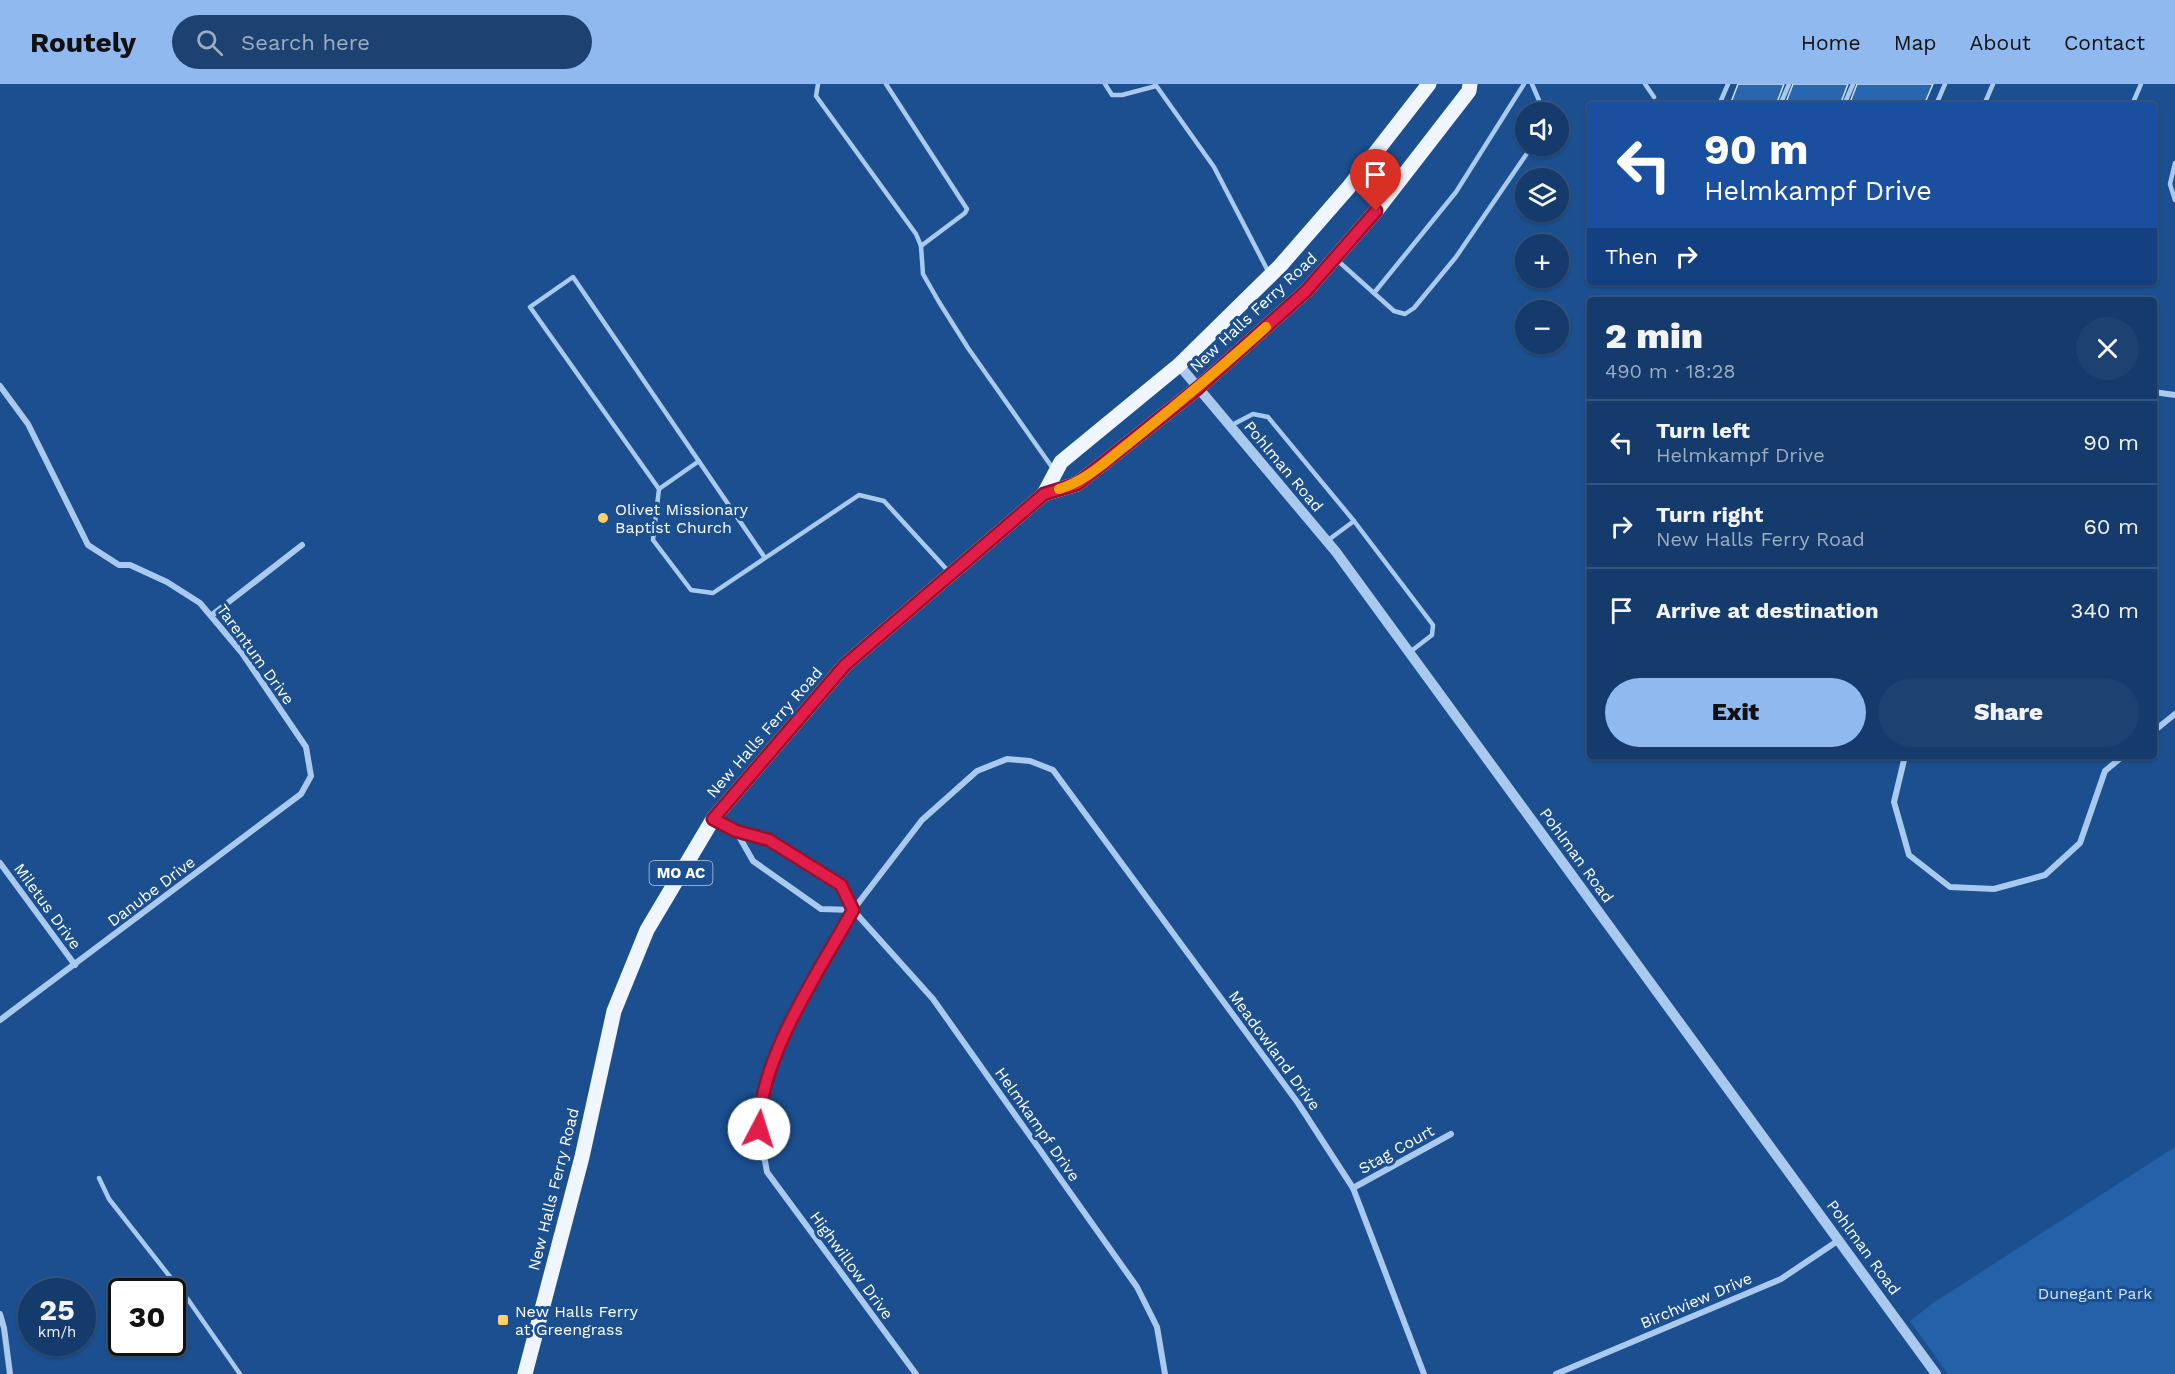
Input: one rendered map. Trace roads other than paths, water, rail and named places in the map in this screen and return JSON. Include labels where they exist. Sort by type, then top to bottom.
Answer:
[{"type":"main road","name":"New Halls Ferry Road","points":[[526,1374],[582,1157],[614,1011],[647,930],[713,819],[845,665],[1044,494],[1061,462],[1179,365],[1270,276],[1348,188],[1429,84]]},
{"type":"main road","name":"New Halls Ferry Road","points":[[1044,494],[1077,484],[1198,388],[1306,291],[1335,259],[1425,148],[1469,91],[1470,84]]},
{"type":"street","name":"Pohlman Road","points":[[1179,365],[1327,541],[1840,1239],[1936,1374]]},
{"type":"street","name":"Tarentum Drive","points":[[0,386],[28,424],[88,545],[119,565],[130,565],[167,582],[200,603],[212,615],[242,652],[306,747],[311,776]]},
{"type":"street","points":[[2157,392],[2175,395]]},
{"type":"street","points":[[212,615],[302,545]]},
{"type":"street","points":[[2157,729],[2175,714]]},
{"type":"street","name":"Meadowland Drive","points":[[853,910],[922,820],[977,771],[1007,759],[1030,761],[1053,770],[1298,1102],[1353,1188],[1424,1374]]},
{"type":"street","points":[[1904,759],[1894,802],[1909,855],[1950,887],[1994,889],[2045,875],[2080,843],[2105,771],[2119,759]]},
{"type":"street","name":"Danube Drive","points":[[0,1020],[301,794],[311,776]]},
{"type":"street","name":"Helmkampf Drive","points":[[713,819],[736,831],[769,840],[841,885],[853,910],[933,999],[1137,1287],[1157,1327],[1165,1374]]},
{"type":"street","points":[[736,831],[753,861],[821,909],[853,910]]},
{"type":"street","name":"Miletus Drive","points":[[0,863],[75,965]]},
{"type":"street","name":"Highwillow Drive","points":[[853,910],[780,1042],[759,1107],[759,1129],[767,1172],[916,1374]]},
{"type":"street","name":"Stag Court","points":[[1353,1188],[1452,1134]]},
{"type":"street","name":"Birchview Drive","points":[[1556,1374],[1781,1279],[1840,1239]]},
{"type":"street","points":[[0,1314],[8,1351],[10,1374]]},
{"type":"lane","points":[[818,84],[816,96],[916,234],[921,246],[923,274],[939,302],[968,348],[1056,473]]},
{"type":"lane","points":[[886,84],[967,209],[965,213],[921,246]]},
{"type":"lane","points":[[1105,84],[1112,94],[1122,94],[1156,85],[1214,167],[1270,276]]},
{"type":"lane","points":[[1374,293],[1456,192],[1524,84]]},
{"type":"lane","points":[[1532,84],[1540,102]]},
{"type":"lane","points":[[1645,84],[1654,97]]},
{"type":"lane","points":[[1720,102],[1728,84]]},
{"type":"lane","points":[[1781,102],[1789,84]]},
{"type":"lane","points":[[1845,102],[1853,84]]},
{"type":"lane","points":[[1937,102],[1945,84]]},
{"type":"lane","points":[[1985,102],[1993,84]]},
{"type":"lane","points":[[2133,102],[2141,84]]},
{"type":"lane","points":[[1335,259],[1394,311],[1405,314],[1414,308],[1456,257],[1525,156]]},
{"type":"lane","points":[[2175,163],[2170,184],[2175,200]]},
{"type":"lane","points":[[765,558],[573,277],[530,307],[659,489],[653,540],[691,590],[713,592],[765,558],[859,495],[884,501],[952,575]]},
{"type":"lane","points":[[1230,426],[1253,414],[1268,417],[1354,521],[1433,625],[1432,635],[1410,652]]},
{"type":"lane","points":[[659,489],[699,461]]},
{"type":"lane","points":[[1327,541],[1354,521]]},
{"type":"lane","points":[[99,1178],[109,1199],[189,1301],[240,1374]]},
{"type":"place","name":"Olivet Missionary Baptist Church","points":[[603,518]]},
{"type":"place","name":"New Halls Ferry at Greengrass","points":[[503,1320]]},
{"type":"park label","name":"Dunegant Park","points":[[2095,1293]]}]
